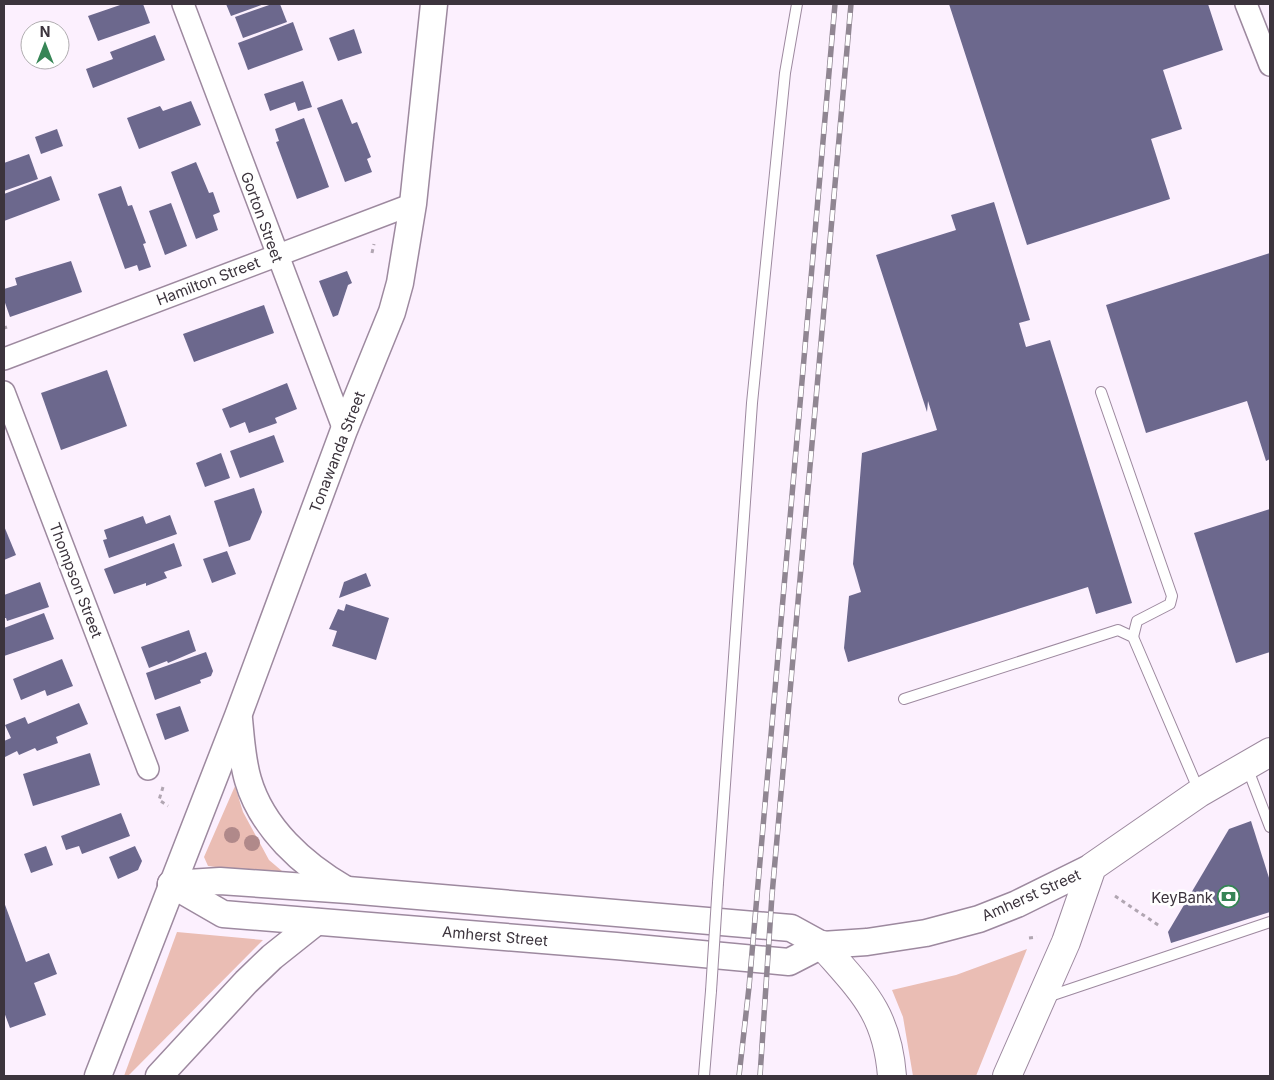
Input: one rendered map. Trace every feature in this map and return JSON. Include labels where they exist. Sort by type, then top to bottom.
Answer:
[{"type":"main road","points":[[1007,1076],[1066,942],[1092,867],[1199,793],[1246,764],[1270,752]]},
{"type":"main road","points":[[822,945],[864,992],[879,1019],[888,1042],[892,1076]]},
{"type":"street","name":"Gorton Street","points":[[183,4],[276,256],[344,430]]},
{"type":"street","name":"Tonawanda Street","points":[[172,884],[238,716],[344,430],[392,312],[400,283],[413,204],[434,4]]},
{"type":"street","points":[[1246,4],[1270,65]]},
{"type":"street","name":"Hamilton Street","points":[[4,358],[413,204]]},
{"type":"street","name":"Thompson Street","points":[[4,392],[148,769]]},
{"type":"street","points":[[238,716],[248,781],[267,820],[290,848],[302,859],[321,875],[348,890]]},
{"type":"street","name":"Amherst Street","points":[[172,884],[223,914],[789,962],[822,945],[867,942],[926,933],[978,919],[1017,904],[1092,867]]},
{"type":"street","points":[[98,1076],[172,884],[220,881],[348,890],[791,928],[822,945]]},
{"type":"street","points":[[159,1076],[246,982],[272,957],[316,922]]},
{"type":"lane","points":[[704,1076],[752,403],[785,73],[797,4]]},
{"type":"lane","points":[[1101,392],[1172,596],[1170,604],[1137,620],[1133,637],[1199,793]]},
{"type":"lane","points":[[904,699],[1118,630],[1133,637]]},
{"type":"lane","points":[[1246,764],[1270,827]]},
{"type":"lane","points":[[1042,999],[1270,922]]},
{"type":"path","points":[[372,253],[375,241]]},
{"type":"path","points":[[164,785],[159,800],[168,806]]},
{"type":"path","points":[[1115,896],[1161,927]]},
{"type":"path","points":[[1030,938],[1037,937]]},
{"type":"shaded area","points":[[235,786],[243,812],[269,860],[289,877],[208,866],[204,857]]},
{"type":"shaded area","points":[[177,932],[263,940],[128,1076],[124,1076]]},
{"type":"shaded area","points":[[1027,949],[976,1076],[913,1076],[903,1017],[892,990],[956,975]]},
{"type":"building","points":[[123,4],[143,4],[150,23],[98,41],[88,16]]},
{"type":"building","points":[[226,4],[264,4],[231,16]]},
{"type":"building","points":[[272,4],[280,4],[287,22],[243,38],[235,17]]},
{"type":"building","points":[[949,4],[1208,4],[1223,50],[1163,70],[1182,129],[1151,139],[1170,199],[1027,245]]},
{"type":"building","points":[[293,22],[303,50],[248,70],[238,43]]},
{"type":"building","points":[[354,29],[362,53],[338,61],[329,38]]},
{"type":"building","points":[[155,35],[165,60],[93,88],[86,69],[113,59],[110,52]]},
{"type":"building","points":[[303,81],[312,107],[298,111],[295,102],[270,111],[264,94]]},
{"type":"building","points":[[342,99],[352,124],[357,122],[371,157],[367,159],[372,172],[345,182],[317,108]]},
{"type":"building","points":[[191,101],[201,125],[139,149],[127,118],[160,106],[163,111]]},
{"type":"building","points":[[304,118],[329,187],[297,199],[276,142],[279,141],[275,129]]},
{"type":"building","points":[[57,129],[63,146],[41,154],[35,137]]},
{"type":"building","points":[[29,154],[38,179],[4,191],[4,163]]},
{"type":"building","points":[[196,162],[209,193],[213,192],[220,212],[213,215],[218,230],[196,239],[171,172]]},
{"type":"building","points":[[51,176],[60,200],[4,221],[4,194]]},
{"type":"building","points":[[121,186],[128,206],[132,205],[146,243],[143,244],[151,267],[139,271],[137,265],[125,269],[98,194]]},
{"type":"building","points":[[994,202],[1030,320],[1019,323],[1026,347],[1050,340],[1132,603],[1096,614],[1088,587],[848,662],[844,648],[849,596],[861,592],[853,564],[862,453],[937,430],[928,401],[927,412],[876,255],[956,230],[951,215]]},
{"type":"building","points":[[171,203],[187,246],[165,255],[149,211]]},
{"type":"building","points":[[1270,253],[1270,459],[1266,461],[1247,401],[1146,433],[1106,305]]},
{"type":"building","points":[[71,261],[82,292],[10,317],[4,300],[4,289],[17,285],[15,278]]},
{"type":"building","points":[[347,271],[352,283],[348,285],[338,315],[333,317],[319,281]]},
{"type":"building","points":[[264,305],[274,333],[194,362],[183,334]]},
{"type":"building","points":[[107,370],[127,426],[61,450],[41,393]]},
{"type":"building","points":[[287,383],[297,409],[275,418],[277,423],[249,433],[245,422],[230,428],[222,409]]},
{"type":"building","points":[[274,435],[284,462],[240,478],[230,451]]},
{"type":"building","points":[[221,453],[230,478],[205,487],[196,463]]},
{"type":"building","points":[[254,488],[262,512],[250,540],[229,547],[214,501]]},
{"type":"building","points":[[1270,509],[1270,652],[1236,663],[1194,533]]},
{"type":"building","points":[[170,515],[177,534],[109,558],[103,540],[107,539],[104,530],[143,516],[146,524]]},
{"type":"building","points":[[4,526],[16,555],[4,560]]},
{"type":"building","points":[[174,543],[182,566],[164,572],[167,578],[146,586],[146,583],[114,594],[104,569]]},
{"type":"building","points":[[227,551],[236,574],[212,583],[203,559]]},
{"type":"building","points":[[366,573],[371,586],[339,598],[344,582]]},
{"type":"building","points":[[40,582],[49,607],[7,621],[4,618],[4,595]]},
{"type":"building","points":[[346,604],[389,618],[376,660],[332,646],[337,631],[329,629],[338,609],[344,611]]},
{"type":"building","points":[[44,613],[54,639],[4,656],[4,628]]},
{"type":"building","points":[[189,630],[196,651],[168,663],[167,661],[149,668],[141,647]]},
{"type":"building","points":[[206,652],[213,671],[211,676],[200,680],[201,683],[155,700],[146,673]]},
{"type":"building","points":[[62,659],[73,686],[47,696],[45,690],[21,700],[13,679]]},
{"type":"building","points":[[79,703],[88,724],[56,737],[58,743],[37,751],[35,748],[19,755],[17,751],[5,757],[4,741],[11,738],[5,725],[25,717],[28,724]]},
{"type":"building","points":[[180,706],[189,731],[165,740],[156,714]]},
{"type":"building","points":[[90,753],[100,785],[33,806],[23,774]]},
{"type":"building","points":[[121,813],[130,836],[82,854],[79,846],[66,850],[61,836]]},
{"type":"building","name":"KeyBank","points":[[1251,821],[1270,881],[1270,912],[1171,943],[1168,932],[1229,829]]},
{"type":"building","points":[[46,846],[53,865],[31,873],[24,854]]},
{"type":"building","points":[[135,846],[142,861],[138,870],[118,879],[109,857]]},
{"type":"building","points":[[4,902],[26,962],[49,953],[57,974],[34,983],[46,1015],[10,1028],[4,1012]]},
{"type":"railway","points":[[739,1076],[749,987],[835,4]]},
{"type":"railway","points":[[760,1076],[772,895],[851,4]]},
{"type":"place","name":"KeyBank","points":[[1229,897]]}]
